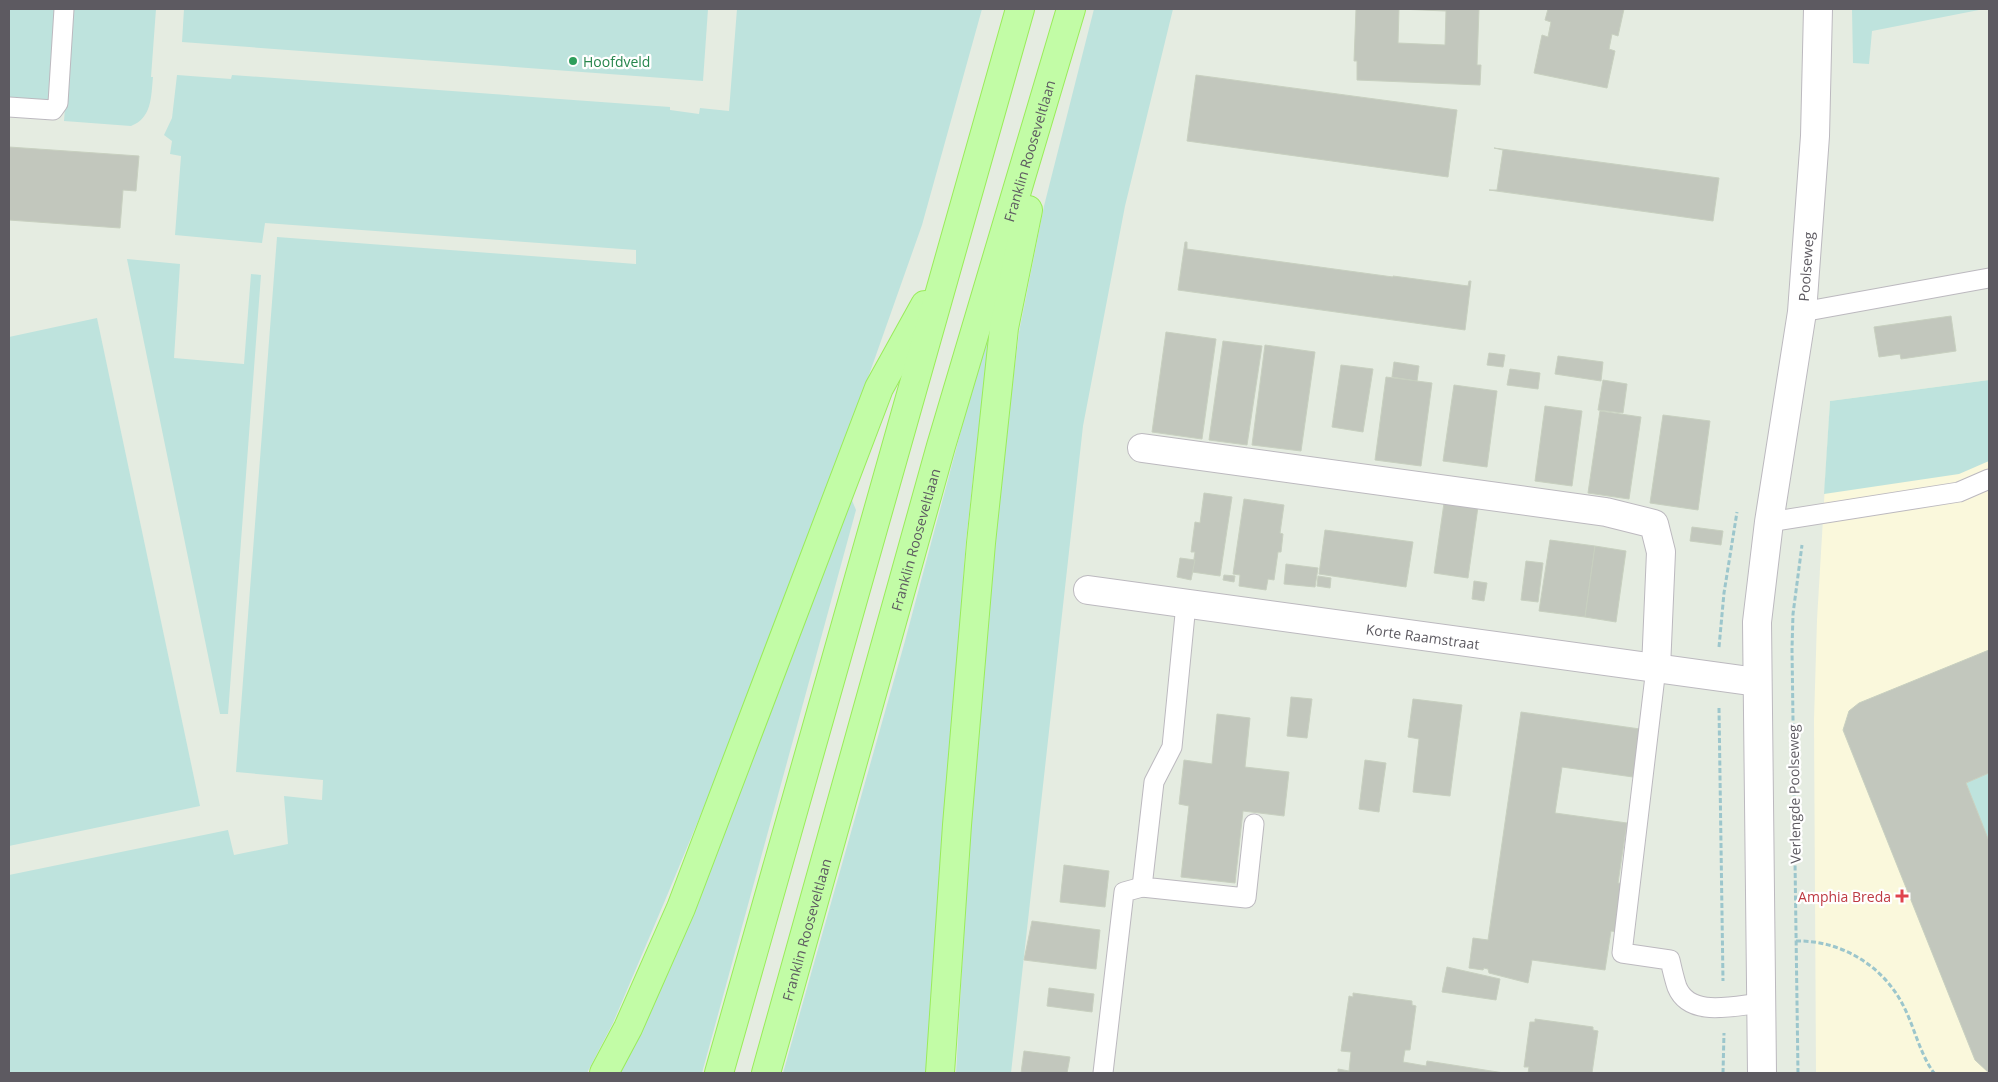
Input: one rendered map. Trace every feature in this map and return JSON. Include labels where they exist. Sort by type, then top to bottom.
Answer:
[{"type":"main road","points":[[719,1073],[1020,9]]},
{"type":"main road","points":[[940,1073],[972,647],[1004,328],[1068,21]]},
{"type":"main road","name":"Franklin Rooseveltlaan","points":[[766,1073],[941,446],[1068,21]]},
{"type":"main road","points":[[604,1073],[628,1028],[681,908],[879,388],[947,264]]},
{"type":"street","name":"Poolseweg","points":[[1769,522],[1802,312],[1815,136],[1818,9]]},
{"type":"street","points":[[1142,448],[1606,512],[1654,524],[1661,552],[1656,668]]},
{"type":"street","points":[[1762,1073],[1763,1003],[1757,622],[1769,522]]},
{"type":"street","name":"Korte Raamstraat","points":[[1088,590],[1758,682]]},
{"type":"lane","points":[[9,106],[53,110],[58,103],[64,9]]},
{"type":"lane","points":[[1802,312],[1989,278]]},
{"type":"lane","points":[[1769,522],[1959,492],[1989,479]]},
{"type":"lane","points":[[1142,887],[1154,782],[1172,747],[1186,604]]},
{"type":"lane","points":[[1656,668],[1622,953],[1670,960],[1677,988],[1688,1002],[1702,1008],[1763,1003]]},
{"type":"lane","points":[[1103,1073],[1124,892],[1142,887],[1246,898],[1254,824]]},
{"type":"path","name":"Verlengde Poolseweg","points":[[1798,1073],[1792,649],[1793,614],[1805,516]]},
{"type":"path","points":[[1788,942],[1812,941],[1837,946],[1864,961],[1886,980],[1903,1005],[1923,1053],[1934,1073]]},
{"type":"shaded area","points":[[9,9],[57,9],[51,97],[44,102],[9,100]]},
{"type":"shaded area","points":[[72,9],[156,9],[151,99],[143,118],[131,126],[64,121]]},
{"type":"shaded area","name":"Hoofdveld","points":[[184,9],[708,9],[703,81],[182,42]]},
{"type":"shaded area","points":[[737,9],[982,9],[922,225],[829,488],[731,742],[613,1023],[587,1073],[9,1073],[9,875],[228,830],[234,855],[288,844],[284,796],[322,800],[323,780],[236,772],[277,237],[636,264],[636,250],[265,223],[262,243],[175,235],[181,156],[170,154],[172,141],[164,135],[172,118],[177,75],[231,79],[232,75],[670,107],[670,110],[699,114],[700,108],[729,111]]},
{"type":"shaded area","points":[[1094,9],[1173,9],[1125,206],[1083,426],[1011,1073],[956,1073],[970,826],[993,545],[1019,332],[1044,206]]},
{"type":"shaded area","points":[[1852,9],[1984,9],[1872,31],[1869,64],[1853,63]]},
{"type":"shaded area","points":[[127,259],[180,264],[174,358],[244,364],[251,274],[261,275],[228,714],[220,714]]},
{"type":"shaded area","points":[[97,318],[200,806],[9,846],[9,337]]},
{"type":"shaded area","points":[[991,318],[966,541],[927,1073],[783,1073],[905,641]]},
{"type":"shaded area","name":"Amphia Breda","points":[[1989,380],[1989,1073],[1816,1073],[1814,720],[1817,620],[1830,401]]},
{"type":"shaded area","points":[[1989,380],[1989,461],[1959,474],[1824,494],[1830,401]]},
{"type":"shaded area","points":[[851,498],[856,510],[702,1073],[617,1073]]},
{"type":"shaded area","points":[[1989,773],[1989,841],[1966,783]]},
{"type":"building","points":[[1356,9],[1399,9],[1479,9],[1477,65],[1481,65],[1480,85],[1357,80],[1357,61],[1354,61]],"holes":[[[1399,9],[1446,11],[1445,45],[1398,43]]]},
{"type":"building","points":[[1548,9],[1624,9],[1618,36],[1612,34],[1609,49],[1615,51],[1607,88],[1534,73],[1542,35],[1548,37],[1551,22],[1545,20]]},
{"type":"building","points":[[1196,75],[1457,110],[1448,177],[1187,141]]},
{"type":"building","points":[[9,147],[139,156],[136,191],[123,190],[120,228],[9,220]]},
{"type":"building","points":[[1494,148],[1719,178],[1713,221],[1489,190],[1497,190],[1503,150]]},
{"type":"building","points":[[1185,242],[1187,242],[1187,249],[1468,286],[1469,281],[1471,281],[1465,330],[1178,290]]},
{"type":"building","points":[[1951,316],[1956,351],[1901,359],[1900,354],[1879,357],[1874,327]]},
{"type":"building","points":[[1166,332],[1216,339],[1202,439],[1152,432]]},
{"type":"building","points":[[1223,341],[1262,346],[1247,445],[1209,440]]},
{"type":"building","points":[[1265,345],[1315,352],[1301,451],[1252,445]]},
{"type":"building","points":[[1489,353],[1505,355],[1503,367],[1487,365]]},
{"type":"building","points":[[1558,356],[1603,362],[1601,381],[1555,374]]},
{"type":"building","points":[[1394,362],[1419,366],[1417,381],[1392,377]]},
{"type":"building","points":[[1341,365],[1373,369],[1363,432],[1332,427]]},
{"type":"building","points":[[1510,369],[1540,373],[1538,389],[1507,385]]},
{"type":"building","points":[[1386,377],[1432,383],[1421,466],[1375,460]]},
{"type":"building","points":[[1603,380],[1627,384],[1623,413],[1598,410]]},
{"type":"building","points":[[1454,385],[1497,391],[1487,467],[1443,461]]},
{"type":"building","points":[[1545,406],[1582,411],[1572,486],[1535,481]]},
{"type":"building","points":[[1600,411],[1641,417],[1629,499],[1588,493]]},
{"type":"building","points":[[1663,415],[1710,421],[1698,510],[1650,503]]},
{"type":"building","points":[[1204,493],[1232,497],[1220,576],[1192,572],[1195,552],[1191,552],[1195,522],[1200,523]]},
{"type":"building","points":[[1244,499],[1284,505],[1280,533],[1283,534],[1281,552],[1278,552],[1274,580],[1268,579],[1266,590],[1239,586],[1240,575],[1233,574]]},
{"type":"building","points":[[1444,503],[1478,507],[1468,578],[1434,573]]},
{"type":"building","points":[[1692,527],[1723,531],[1721,545],[1690,541]]},
{"type":"building","points":[[1325,530],[1413,542],[1406,587],[1319,574]]},
{"type":"building","points":[[1550,540],[1595,546],[1585,617],[1539,611]]},
{"type":"building","points":[[1595,546],[1626,551],[1616,622],[1585,617]]},
{"type":"building","points":[[1180,558],[1195,560],[1191,580],[1177,577]]},
{"type":"building","points":[[1526,561],[1543,563],[1538,602],[1521,600]]},
{"type":"building","points":[[1286,564],[1318,568],[1315,587],[1284,584]]},
{"type":"building","points":[[1224,575],[1235,576],[1234,582],[1223,580]]},
{"type":"building","points":[[1318,576],[1331,578],[1330,588],[1317,586]]},
{"type":"building","points":[[1474,581],[1487,583],[1484,601],[1472,599]]},
{"type":"building","points":[[1989,650],[1989,773],[1966,783],[1989,841],[1989,1073],[1975,1060],[1843,730],[1849,711],[1859,703]]},
{"type":"building","points":[[1291,697],[1312,699],[1307,738],[1287,736]]},
{"type":"building","points":[[1413,699],[1462,705],[1450,796],[1413,792],[1419,739],[1408,737]]},
{"type":"building","points":[[1521,712],[1640,729],[1633,777],[1562,767],[1555,813],[1627,823],[1618,883],[1626,884],[1618,932],[1611,931],[1605,970],[1532,960],[1528,983],[1489,973],[1488,969],[1469,968],[1473,938],[1488,940]]},
{"type":"building","points":[[1217,714],[1250,718],[1245,767],[1289,772],[1284,816],[1243,811],[1235,883],[1181,877],[1189,806],[1179,804],[1184,760],[1212,764]]},
{"type":"building","points":[[1365,760],[1386,763],[1379,812],[1359,809]]},
{"type":"building","points":[[1064,865],[1109,871],[1105,907],[1060,902]]},
{"type":"building","points":[[1032,921],[1100,930],[1096,969],[1024,960]]},
{"type":"building","points":[[1447,967],[1500,979],[1496,1000],[1442,992]]},
{"type":"building","points":[[1049,988],[1094,994],[1092,1012],[1047,1006]]},
{"type":"building","points":[[1353,993],[1412,1001],[1412,1005],[1416,1006],[1410,1050],[1405,1050],[1403,1062],[1426,1066],[1427,1061],[1504,1073],[1338,1073],[1338,1069],[1349,1071],[1351,1052],[1341,1051],[1349,996],[1353,997]]},
{"type":"building","points":[[1535,1019],[1593,1027],[1593,1030],[1598,1031],[1592,1073],[1528,1073],[1529,1067],[1524,1067],[1530,1022],[1535,1022]]},
{"type":"building","points":[[1024,1051],[1070,1057],[1067,1073],[1021,1073]]},
{"type":"place","name":"Hoofdveld","points":[[573,61]]},
{"type":"place","name":"Amphia Breda","points":[[1902,896]]}]
